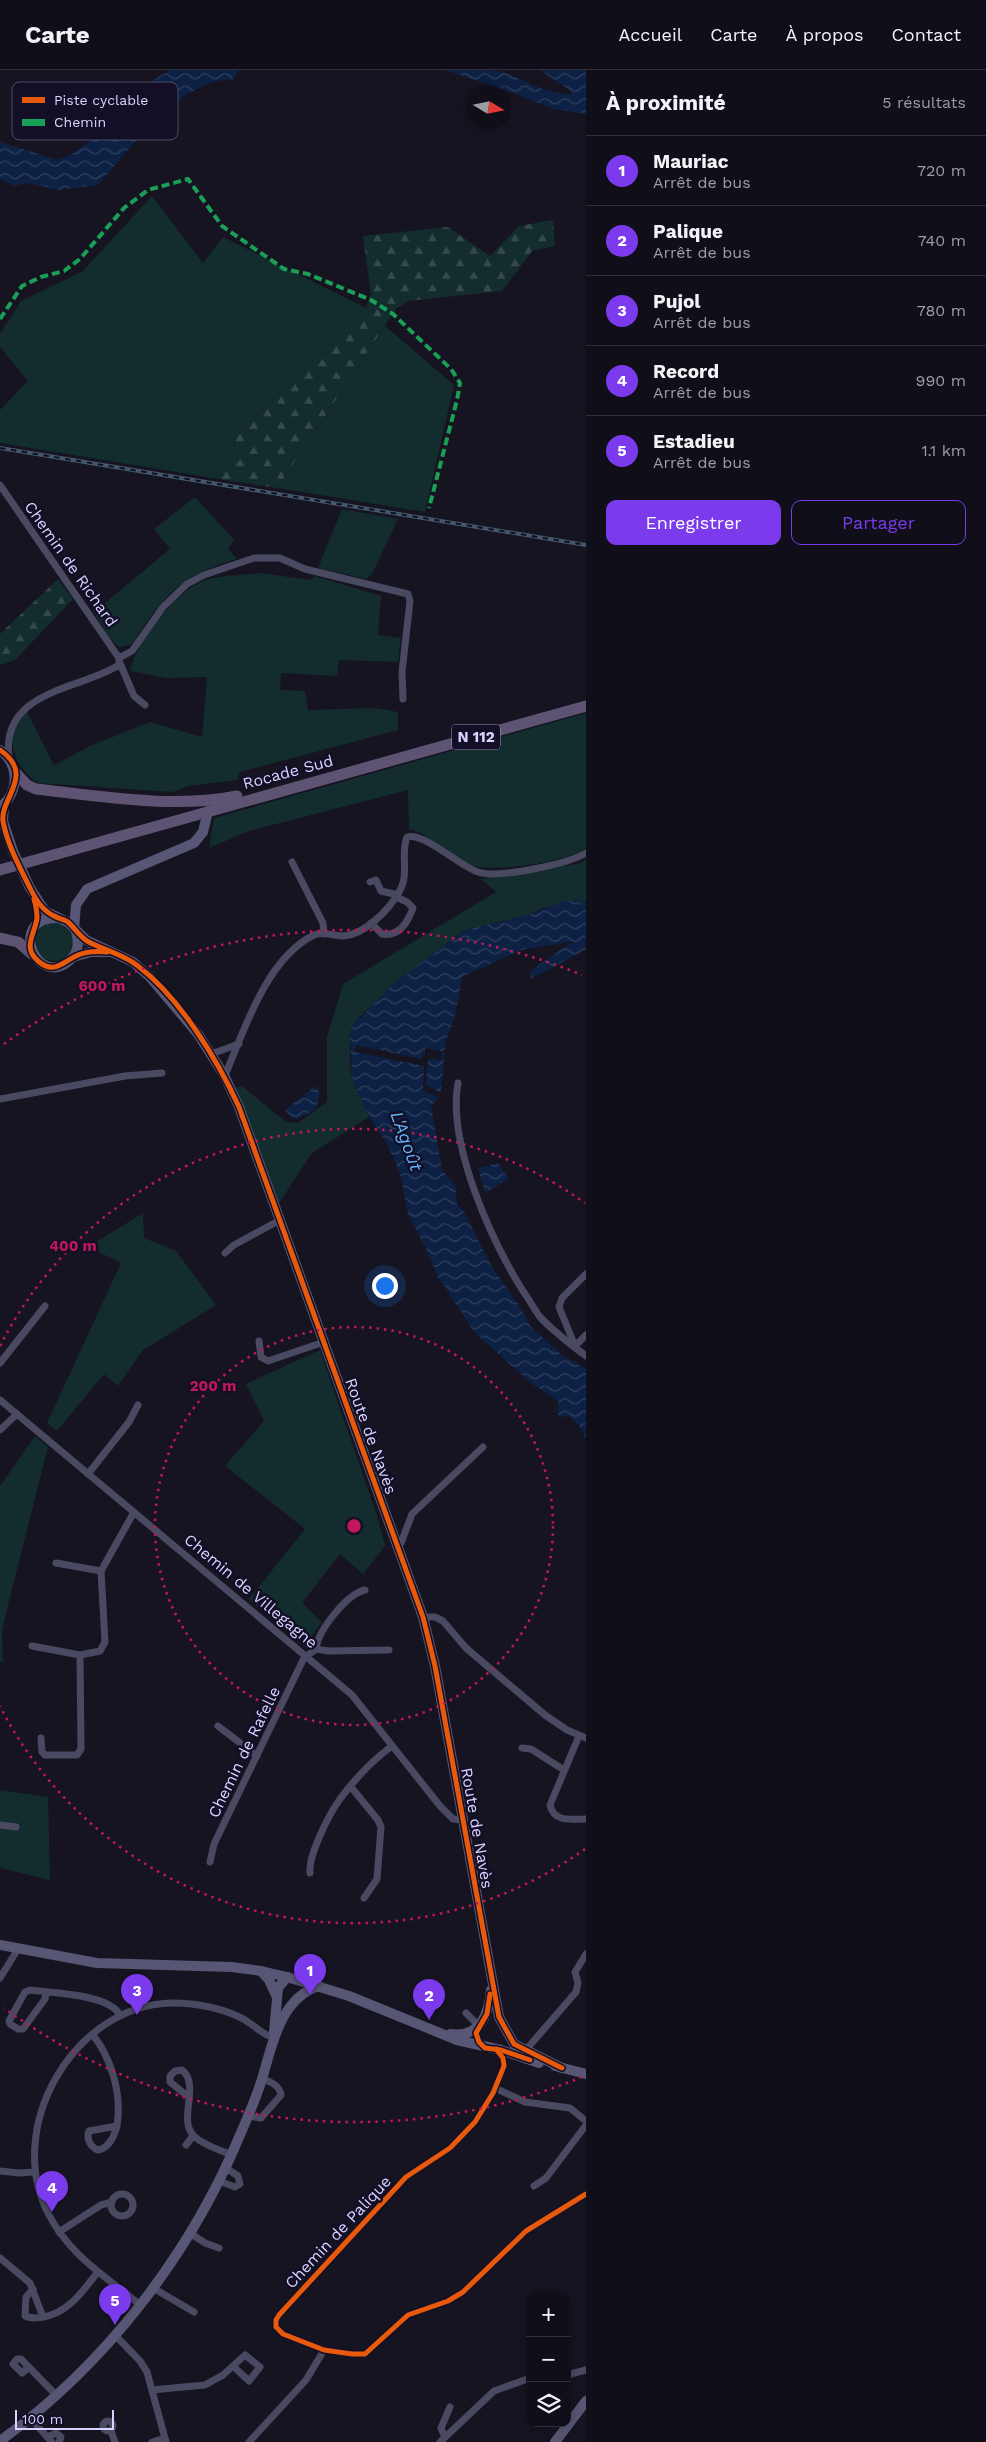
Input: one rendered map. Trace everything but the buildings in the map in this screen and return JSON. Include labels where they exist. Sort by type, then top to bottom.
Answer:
[{"type":"main road","name":"Rocade Sud","points":[[0,870],[586,706]]},
{"type":"main road","points":[[0,750],[9,758],[15,772],[27,785],[36,789],[178,801],[220,799],[332,777]]},
{"type":"main road","name":"Route de Navès","points":[[15,772],[14,790],[2,805],[3,821],[37,910],[35,926],[30,940],[32,954],[44,965],[52,967],[67,963],[73,957],[91,952],[114,953]]},
{"type":"main road","points":[[73,957],[78,945],[75,930],[76,905],[87,890],[194,843],[203,832],[208,811]]},
{"type":"main road","name":"Route de Navès","points":[[0,829],[13,850]]},
{"type":"main road","name":"Route de Navès","points":[[30,888],[42,908],[69,923],[86,940],[132,962],[150,977],[184,1016],[211,1054],[224,1075],[242,1116],[423,1617],[436,1676],[491,1979]]},
{"type":"main road","points":[[35,926],[45,920],[57,918]]},
{"type":"main road","points":[[0,938],[18,942],[32,954]]},
{"type":"main road","points":[[0,1945],[97,1963],[232,1967],[288,1977],[319,1986],[442,2032],[457,2040],[586,2074]]},
{"type":"main road","points":[[260,1971],[269,1980],[277,1997]]},
{"type":"main road","points":[[274,2038],[277,1997],[280,1984],[288,1977]]},
{"type":"main road","points":[[490,2048],[477,2038],[480,2026],[488,2010],[491,1979]]},
{"type":"main road","points":[[491,1979],[499,2018],[503,2028],[514,2044],[562,2068]]},
{"type":"main road","points":[[0,2441],[56,2395],[115,2335],[153,2288],[190,2233],[232,2155],[262,2079],[274,2038],[287,2012],[298,1998],[302,1986],[298,1980]]},
{"type":"main road","points":[[298,1998],[319,1986]]},
{"type":"main road","points":[[442,2032],[462,2035],[494,2020],[503,2028],[503,2041],[490,2048]]},
{"type":"main road","points":[[555,2442],[586,2401]]},
{"type":"street","name":"Chemin de Richard","points":[[0,485],[119,662],[134,696],[145,705]]},
{"type":"street","points":[[0,737],[20,710],[39,697],[109,672],[132,650],[164,607],[187,584],[211,572],[254,558],[280,558],[285,562],[312,571],[408,594],[410,601],[402,672],[403,698]]},
{"type":"street","points":[[8,728],[6,743],[9,758]]},
{"type":"street","points":[[224,1075],[252,1011],[278,965],[307,940],[317,934],[349,935],[371,923],[397,896],[404,881],[407,837],[420,838],[464,866],[488,874],[504,874],[566,861],[586,853]]},
{"type":"street","points":[[292,862],[322,923],[324,934]]},
{"type":"street","points":[[370,882],[376,880],[381,891],[397,896],[413,908],[400,930],[393,934],[384,934],[371,923]]},
{"type":"street","points":[[211,1054],[239,1044]]},
{"type":"street","points":[[0,1099],[117,1078],[162,1073]]},
{"type":"street","points":[[458,1083],[455,1100],[466,1166],[485,1219],[518,1282],[540,1316],[567,1342],[575,1346],[586,1356]]},
{"type":"street","points":[[225,1253],[234,1245],[280,1220]]},
{"type":"street","points":[[575,1346],[559,1307],[562,1298],[586,1274]]},
{"type":"street","points":[[0,1363],[45,1306]]},
{"type":"street","points":[[553,1329],[563,1318]]},
{"type":"street","points":[[575,1346],[586,1335]]},
{"type":"street","points":[[259,1341],[261,1357],[268,1361],[324,1342]]},
{"type":"street","name":"Chemin de Villegagne","points":[[0,1400],[352,1695],[444,1811],[453,1819],[462,1820]]},
{"type":"street","points":[[88,1474],[129,1422],[138,1405]]},
{"type":"street","points":[[0,1430],[17,1414]]},
{"type":"street","points":[[397,1544],[401,1542],[412,1514],[483,1447]]},
{"type":"street","points":[[32,1646],[80,1654],[100,1651],[105,1642],[101,1571],[134,1512]]},
{"type":"street","points":[[56,1563],[101,1571]]},
{"type":"street","points":[[307,1656],[316,1649],[322,1633],[350,1596],[365,1590]]},
{"type":"street","points":[[423,1617],[435,1617],[443,1621],[466,1648],[545,1715],[583,1738],[564,1770],[551,1800],[551,1810],[560,1818],[586,1819]]},
{"type":"street","points":[[316,1649],[328,1652],[389,1650]]},
{"type":"street","points":[[41,1738],[42,1752],[45,1755],[77,1755],[80,1749],[80,1654]]},
{"type":"street","name":"Chemin de Rafelle","points":[[210,1862],[214,1844],[307,1656]]},
{"type":"street","points":[[218,1726],[257,1756]]},
{"type":"street","points":[[310,1874],[310,1859],[337,1805],[382,1753],[392,1746]]},
{"type":"street","points":[[522,1748],[532,1749],[564,1770]]},
{"type":"street","points":[[351,1787],[378,1820],[381,1827],[377,1879],[364,1898]]},
{"type":"street","points":[[0,1825],[16,1827]]},
{"type":"street","points":[[0,1978],[18,1948]]},
{"type":"street","points":[[525,2051],[576,1992],[578,1983],[575,1969],[586,1954]]},
{"type":"street","points":[[46,1992],[45,2000],[22,2029],[18,2029],[10,2024],[9,2020],[25,1992],[30,1990],[46,1992],[105,2001],[115,2007],[120,2015]]},
{"type":"street","points":[[140,2305],[97,2273],[59,2232],[44,2204],[35,2172],[36,2130],[46,2095],[72,2056],[93,2035],[120,2015],[150,2006],[171,2003],[196,2005],[229,2013],[274,2038]]},
{"type":"street","points":[[466,2013],[480,2026]]},
{"type":"street","points":[[93,2035],[102,2046],[114,2081],[118,2100],[117,2126]]},
{"type":"street","name":"Chemin de Palique","points":[[324,2350],[281,2332],[275,2324],[277,2317],[406,2177],[450,2148],[480,2116],[505,2064],[490,2048]]},
{"type":"street","points":[[248,2116],[260,2118],[281,2095],[280,2090],[262,2079]]},
{"type":"street","points":[[495,2088],[525,2102],[570,2108],[586,2123],[546,2178],[534,2186]]},
{"type":"street","points":[[189,2094],[188,2125],[193,2136],[232,2155]]},
{"type":"street","points":[[186,2145],[193,2136]]},
{"type":"street","points":[[219,2181],[235,2187],[240,2184],[238,2176],[226,2168]]},
{"type":"street","points":[[0,2171],[35,2172]]},
{"type":"street","points":[[249,2442],[306,2380],[324,2350],[352,2354],[366,2353],[408,2315],[448,2301],[463,2292],[526,2231],[586,2194]]},
{"type":"street","points":[[59,2232],[101,2205],[112,2202]]},
{"type":"street","points":[[190,2233],[205,2243],[219,2248]]},
{"type":"street","points":[[0,2258],[7,2267],[26,2278],[33,2289],[43,2317]]},
{"type":"street","points":[[33,2289],[27,2294],[24,2313],[29,2318],[43,2317],[66,2308],[97,2273]]},
{"type":"street","points":[[153,2288],[194,2312]]},
{"type":"street","points":[[115,2335],[145,2367],[166,2440],[152,2442]]},
{"type":"street","points":[[152,2390],[205,2385],[217,2380],[234,2366]]},
{"type":"street","points":[[29,2367],[56,2395]]},
{"type":"street","points":[[571,2374],[586,2370]]},
{"type":"street","points":[[442,2440],[494,2392],[526,2380]]},
{"type":"street","points":[[442,2440],[441,2428],[450,2407]]},
{"type":"street","points":[[30,2418],[49,2439],[56,2433],[61,2437],[60,2442]]},
{"type":"street","points":[[111,2431],[115,2442]]},
{"type":"green space","points":[[152,196],[203,263],[223,237],[366,308],[235,437],[234,454],[213,478],[0,443],[0,410],[28,381],[0,347],[0,334],[21,301],[83,271]]},
{"type":"green space","points":[[553,220],[555,246],[532,251],[502,291],[408,301],[396,309],[277,488],[213,478],[234,454],[235,437],[366,308],[371,294],[363,236],[448,227],[490,256],[519,226]]},
{"type":"green space","points":[[385,326],[454,385],[425,512],[277,488]]},
{"type":"green space","points":[[195,497],[234,540],[228,549],[237,559],[200,573],[186,581],[174,590],[153,613],[131,645],[119,647],[109,637],[94,612],[170,549],[154,529]]},
{"type":"green space","points":[[342,509],[398,519],[372,574],[366,579],[318,568]]},
{"type":"green space","points":[[260,573],[311,580],[315,576],[381,596],[378,635],[401,638],[398,662],[339,660],[337,676],[281,673],[280,690],[305,691],[308,710],[374,708],[398,712],[398,730],[240,772],[237,780],[188,786],[173,792],[38,783],[27,775],[16,756],[13,742],[15,729],[26,710],[54,765],[90,746],[150,722],[202,737],[207,677],[166,678],[130,671],[134,659],[140,646],[158,619],[192,587],[203,581],[216,578]]},
{"type":"green space","points":[[58,579],[73,599],[15,660],[0,665],[0,634]]},
{"type":"green space","points":[[586,713],[586,848],[564,858],[530,865],[496,868],[471,865],[464,862],[419,832],[409,829],[408,790],[249,831],[209,848],[214,818]]},
{"type":"green space","points":[[586,859],[586,899],[583,899],[583,905],[545,907],[528,915],[465,930],[364,1012],[350,1032],[350,1065],[352,1078],[369,1117],[312,1153],[279,1203],[235,1088],[242,1086],[286,1122],[298,1123],[327,1102],[327,1037],[343,984],[496,892],[481,879],[581,863]]},
{"type":"green space","points":[[54,923],[68,928],[73,942],[68,956],[54,961],[40,956],[35,942],[40,928]]},
{"type":"green space","points":[[143,1213],[144,1238],[176,1251],[216,1305],[142,1351],[118,1386],[104,1374],[57,1431],[47,1423],[121,1263],[88,1247]]},
{"type":"green space","points":[[320,1350],[377,1516],[385,1546],[363,1574],[340,1554],[302,1603],[322,1622],[305,1645],[249,1599],[305,1529],[225,1466],[264,1421],[246,1384]]},
{"type":"green space","points":[[35,1436],[48,1447],[5,1617],[2,1633],[3,1662],[0,1661],[0,1486]]},
{"type":"green space","points":[[0,1790],[48,1797],[50,1880],[0,1868]]},
{"type":"water","points":[[170,70],[239,70],[232,80],[210,83],[178,101],[178,82],[152,82]]},
{"type":"water","points":[[445,70],[500,71],[552,92],[571,94],[571,91],[540,70],[586,70],[586,114],[553,109],[511,92],[511,85],[489,85]]},
{"type":"water","points":[[89,140],[136,140],[98,185],[59,190],[28,183],[14,186],[0,179],[0,142],[58,160],[73,153]]},
{"type":"water","name":"L'Agoût","points":[[583,899],[586,899],[586,949],[531,979],[530,971],[574,941],[521,950],[462,977],[455,1016],[445,1044],[441,1093],[426,1085],[428,1059],[442,1060],[442,1051],[425,1048],[425,1055],[422,1055],[422,1059],[356,1045],[355,1052],[424,1066],[423,1091],[439,1097],[431,1106],[442,1170],[455,1185],[457,1204],[464,1212],[493,1269],[519,1305],[531,1327],[562,1355],[586,1369],[586,1439],[580,1427],[569,1416],[561,1417],[557,1413],[559,1402],[531,1383],[474,1332],[437,1275],[408,1214],[401,1177],[394,1159],[385,1140],[369,1117],[352,1078],[350,1032],[354,1024],[394,983],[465,930],[528,915],[565,901],[578,900],[579,905],[583,905]]},
{"type":"water","points":[[315,1086],[320,1093],[316,1109],[297,1119],[292,1118],[285,1110]]},
{"type":"water","points":[[498,1163],[509,1179],[485,1193],[478,1168]]},
{"type":"railway","points":[[0,448],[586,545]]},
{"type":"marked path","points":[[0,319],[22,286],[41,277],[64,271],[80,259],[124,208],[148,190],[188,179],[222,226],[284,269],[308,274],[371,300],[393,314],[451,369],[460,383],[429,508]]},
{"type":"cycle path","points":[[0,750],[10,759],[15,768],[16,777],[3,812],[5,830],[14,856],[37,901],[50,914],[68,922],[87,941],[132,962],[153,979],[183,1012],[196,1031],[220,1069],[239,1107],[423,1617],[435,1666],[499,2017],[514,2044],[562,2068]]},
{"type":"cycle path","points":[[34,899],[37,918],[30,945],[33,956],[38,961],[49,967],[54,967],[84,953],[107,952]]},
{"type":"cycle path","points":[[490,1994],[487,2014],[476,2033],[479,2042],[485,2048],[501,2050],[530,2060]]},
{"type":"cycle path","points":[[496,2049],[503,2058],[504,2066],[493,2093],[475,2122],[450,2148],[406,2177],[279,2315],[276,2320],[276,2327],[283,2334],[324,2350],[365,2354],[408,2315],[448,2301],[463,2292],[526,2231],[586,2194]]},
{"type":"place","name":"Mauriac","points":[[310,1995]]},
{"type":"place","name":"Pujol","points":[[137,2015]]},
{"type":"place","name":"Palique","points":[[429,2020]]},
{"type":"place","name":"Record","points":[[52,2212]]},
{"type":"place","name":"Estadieu","points":[[115,2325]]}]
